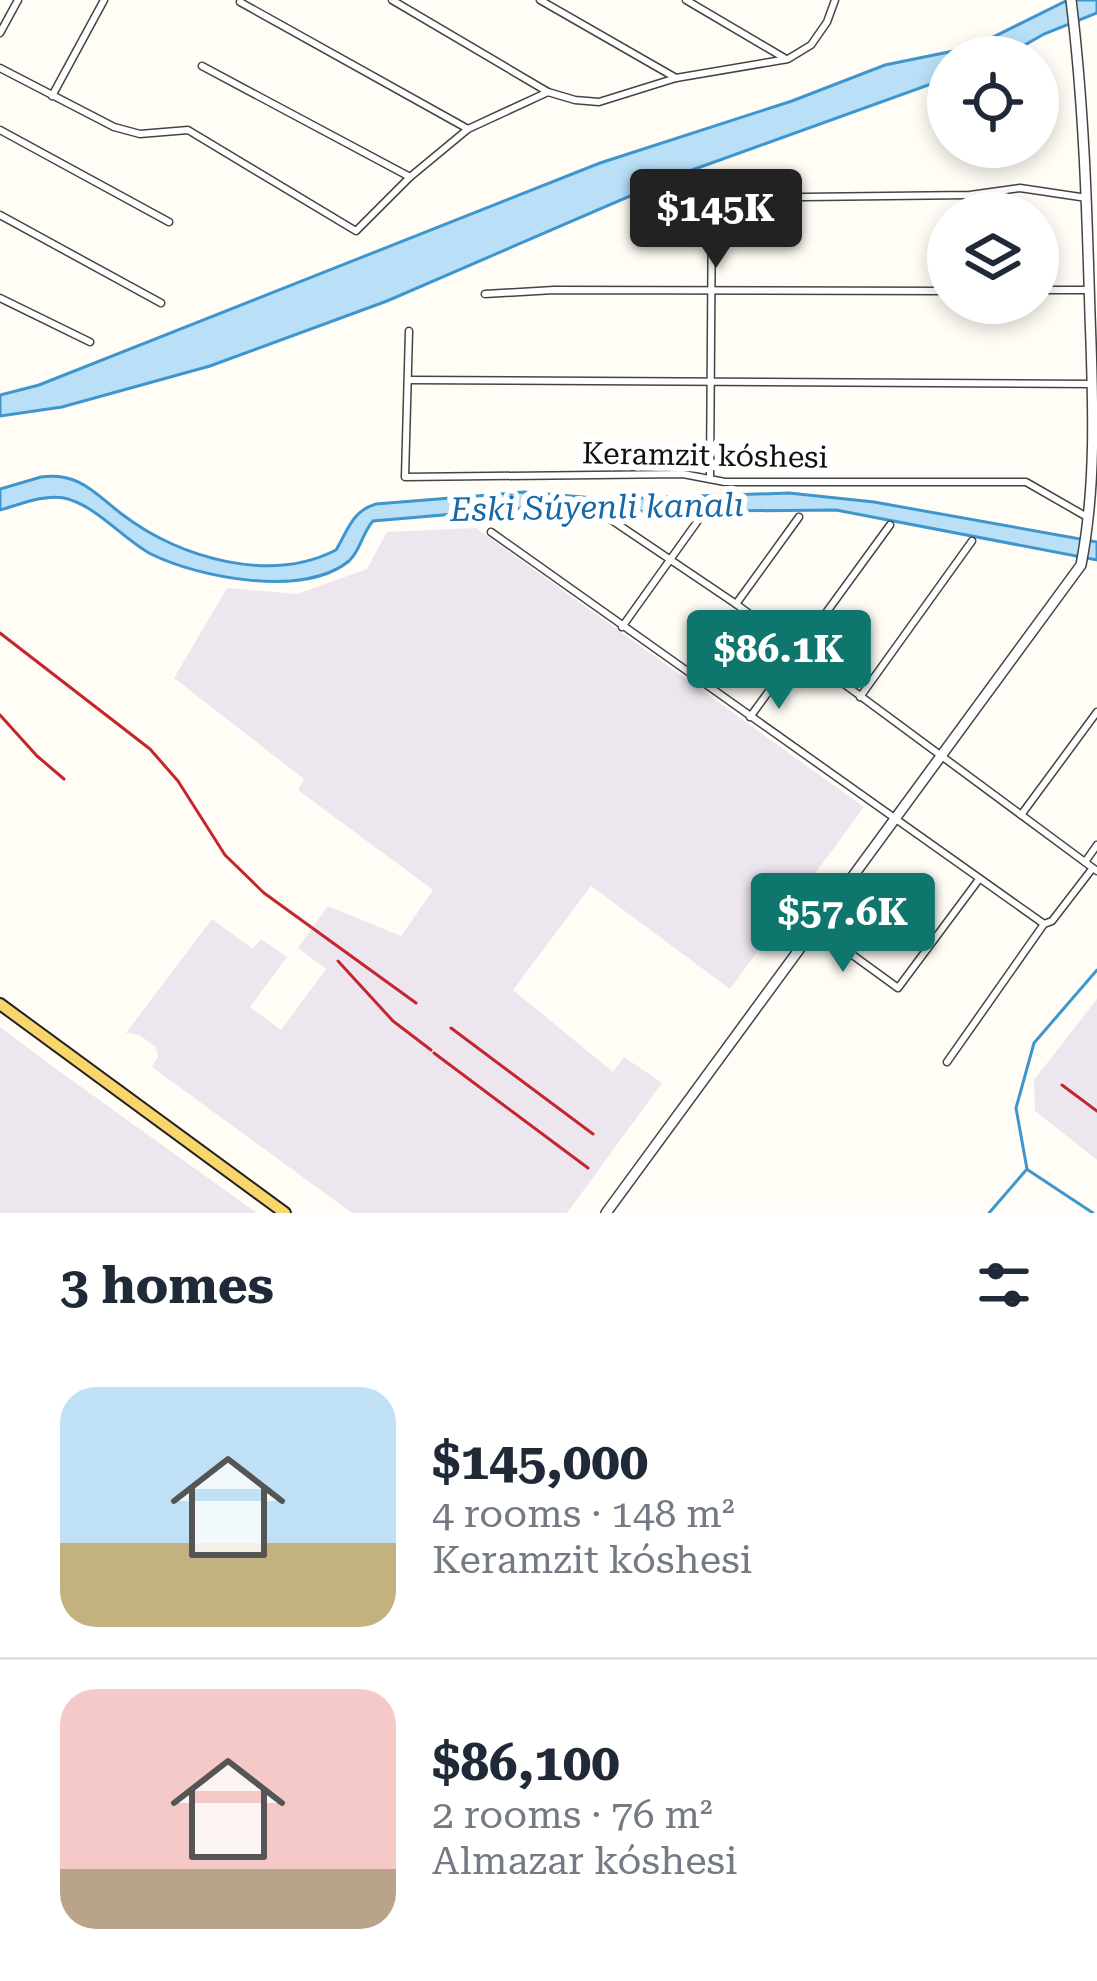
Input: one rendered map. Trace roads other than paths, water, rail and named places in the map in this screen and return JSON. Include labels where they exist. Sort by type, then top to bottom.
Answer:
[{"type":"main road","points":[[0,1004],[285,1213]]},
{"type":"street","points":[[0,33],[18,0]]},
{"type":"street","points":[[52,96],[104,0]]},
{"type":"street","points":[[392,0],[548,92],[575,100],[599,102],[676,78]]},
{"type":"street","points":[[540,0],[683,80],[788,59],[811,45],[835,0]]},
{"type":"street","points":[[686,0],[788,59]]},
{"type":"street","points":[[606,1213],[1081,565],[1095,500],[1094,348],[1090,205],[1071,0]]},
{"type":"street","points":[[240,2],[468,129]]},
{"type":"street","points":[[202,66],[410,177]]},
{"type":"street","points":[[0,68],[114,127],[140,134],[188,130],[356,231],[468,129],[548,92]]},
{"type":"street","points":[[0,130],[170,222]]},
{"type":"street","points":[[710,478],[712,198],[970,195],[1020,188],[1090,205]]},
{"type":"street","points":[[0,215],[161,303]]},
{"type":"street","points":[[1059,290],[1090,290]]},
{"type":"street","points":[[485,294],[927,291]]},
{"type":"street","points":[[0,298],[90,342]]},
{"type":"street","name":"Keramzit kóshesi","points":[[409,332],[405,477],[682,474],[725,482],[1026,482],[1090,519]]},
{"type":"street","points":[[410,380],[1093,383]]},
{"type":"street","points":[[604,515],[736,604],[1095,870],[1052,921],[1044,924],[947,1062]]},
{"type":"street","points":[[622,627],[702,515]]},
{"type":"street","points":[[736,604],[799,517]]},
{"type":"street","points":[[750,717],[890,525]]},
{"type":"street","points":[[491,532],[1044,924]]},
{"type":"street","points":[[860,697],[972,541]]},
{"type":"street","points":[[1021,814],[1097,712]]},
{"type":"street","points":[[1085,862],[1097,845]]},
{"type":"street","points":[[814,927],[898,988],[978,880]]},
{"type":"water","points":[[1068,0],[1097,0],[1097,13],[1041,36],[995,36]]},
{"type":"water","points":[[927,56],[927,86],[681,174],[387,301],[210,366],[62,407],[0,416],[0,395],[39,385],[600,163],[792,101],[885,65]]},
{"type":"water","name":"Eski Súyenli kanalı","points":[[41,477],[77,481],[171,543],[198,554],[255,565],[310,560],[336,550],[356,516],[376,504],[524,492],[606,499],[789,493],[874,502],[1097,542],[1097,560],[836,510],[601,512],[548,506],[373,521],[353,557],[330,572],[306,579],[251,580],[171,563],[64,498],[0,510],[0,489]]},
{"type":"waterway","points":[[989,1213],[1027,1169],[1016,1108],[1034,1043],[1097,970]]},
{"type":"waterway","points":[[1028,1170],[1093,1213]]},
{"type":"railway","points":[[0,633],[150,749],[178,781],[225,855],[264,893],[416,1003]]},
{"type":"railway","points":[[0,715],[64,779]]},
{"type":"railway","points":[[338,961],[393,1021],[431,1050]]},
{"type":"railway","points":[[451,1028],[593,1134]]},
{"type":"railway","points":[[434,1053],[588,1168]]},
{"type":"railway","points":[[1062,1085],[1097,1111]]}]
